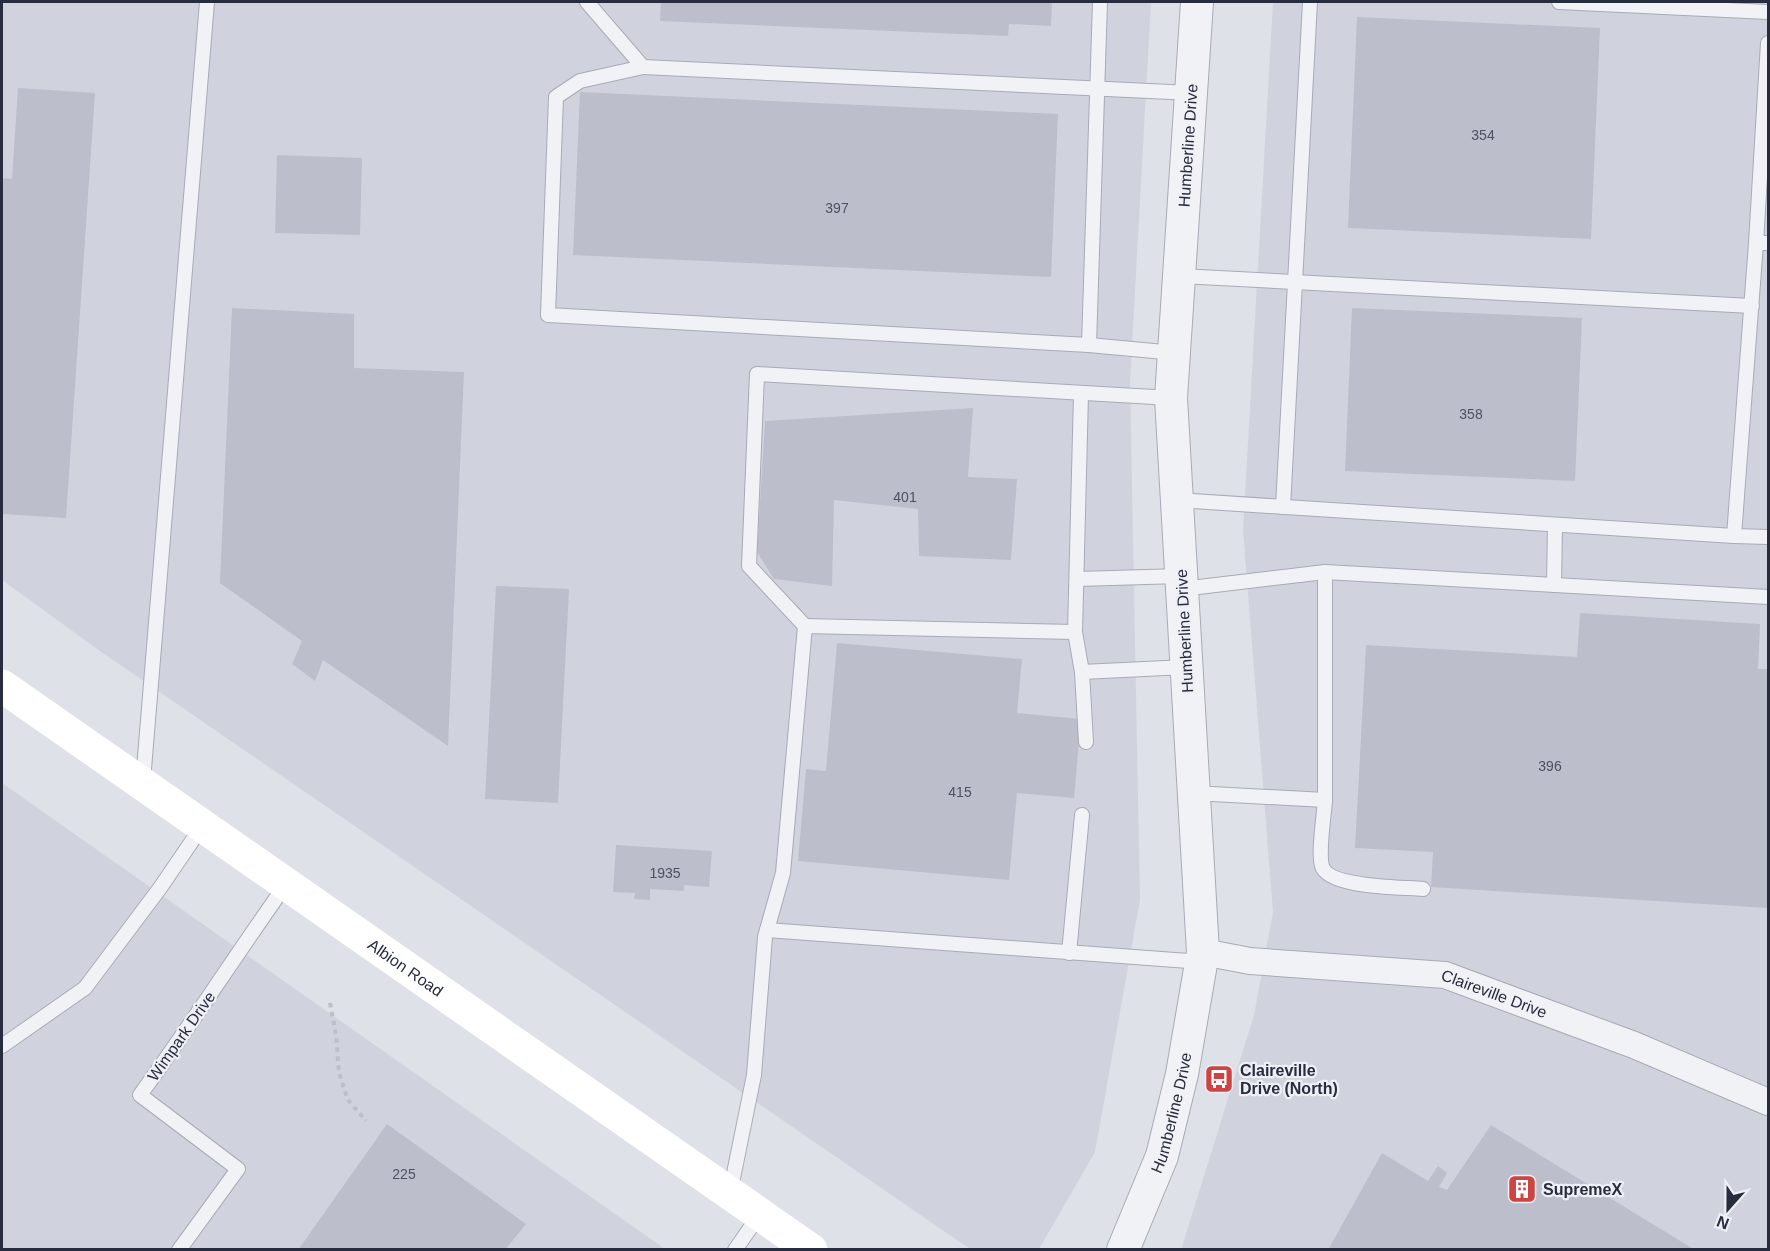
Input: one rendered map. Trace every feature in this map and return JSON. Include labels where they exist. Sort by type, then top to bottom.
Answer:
[{"type":"main road","name":"Albion Road","points":[[2,686],[811,1250]]},
{"type":"street","name":"Humberline Drive","points":[[1123,1250],[1162,1156],[1182,1074],[1203,957],[1171,398],[1197,2]]},
{"type":"street","name":"Claireville Drive","points":[[1203,957],[1445,975],[1634,1045],[1768,1102]]},
{"type":"lane","points":[[143,784],[207,2]]},
{"type":"lane","points":[[587,2],[642,67]]},
{"type":"lane","points":[[1089,345],[1100,2]]},
{"type":"lane","points":[[1283,507],[1310,2]]},
{"type":"lane","points":[[1559,2],[1768,12]]},
{"type":"lane","points":[[1734,536],[1752,306],[1762,243],[1768,43]]},
{"type":"lane","points":[[1174,353],[1089,345],[548,315],[556,98],[580,81],[642,67],[1192,93]]},
{"type":"lane","points":[[1180,276],[1752,306]]},
{"type":"lane","points":[[1076,632],[805,626],[748,566],[757,374],[1171,398]]},
{"type":"lane","points":[[1081,394],[1076,632],[1082,672],[1086,742]]},
{"type":"lane","points":[[1177,500],[1768,537]]},
{"type":"lane","points":[[1554,585],[1555,525]]},
{"type":"lane","points":[[1077,579],[1181,582],[1325,572],[1768,597]]},
{"type":"lane","points":[[1325,572],[1325,800],[1322,867],[1328,875],[1344,882],[1423,889]]},
{"type":"lane","points":[[730,1193],[754,1075],[767,930],[783,873],[805,626]]},
{"type":"lane","points":[[1082,672],[1186,667]]},
{"type":"lane","points":[[1193,793],[1325,800]]},
{"type":"lane","points":[[1069,953],[1082,815]]},
{"type":"lane","points":[[2,1046],[85,988],[160,888],[203,825]]},
{"type":"lane","name":"Wimpark Drive","points":[[179,1250],[238,1169],[140,1095],[186,1032],[239,950],[287,883]]},
{"type":"lane","points":[[767,930],[1069,953],[1203,957]]},
{"type":"lane","points":[[735,1250],[760,1214]]},
{"type":"path","points":[[330,1003],[336,1035],[339,1073],[348,1101],[366,1121]]},
{"type":"shaded area","points":[[2,2],[1151,2],[1130,382],[1140,900],[1095,1152],[1039,1249],[970,1249],[100,651],[2,580]]},
{"type":"shaded area","points":[[1273,2],[1768,2],[1768,1249],[1181,1250],[1254,1015],[1273,912],[1243,530]]},
{"type":"shaded area","points":[[2,783],[665,1249],[2,1249]]},
{"type":"building","points":[[661,2],[1052,2],[1051,26],[1009,24],[1008,36],[660,21]]},
{"type":"building","points":[[1357,17],[1600,28],[1591,239],[1348,228]]},
{"type":"building","points":[[18,88],[95,93],[66,518],[2,514],[2,178],[12,179]]},
{"type":"building","points":[[580,92],[1058,114],[1051,277],[573,255]]},
{"type":"building","points":[[277,155],[362,158],[360,235],[275,233]]},
{"type":"building","points":[[232,308],[354,314],[354,368],[464,372],[448,746],[323,660],[315,681],[292,664],[302,641],[220,583]]},
{"type":"building","points":[[1352,308],[1582,318],[1575,481],[1345,471]]},
{"type":"building","points":[[973,408],[968,477],[1017,479],[1011,560],[919,556],[918,509],[834,500],[832,586],[774,579],[757,552],[765,421]]},
{"type":"building","points":[[496,586],[569,589],[558,803],[485,799]]},
{"type":"building","points":[[1580,613],[1760,624],[1758,669],[1768,669],[1768,908],[1431,887],[1433,852],[1355,848],[1366,645],[1577,657]]},
{"type":"building","points":[[837,643],[1022,659],[1017,713],[1081,719],[1074,798],[1017,793],[1009,880],[798,861],[806,769],[826,771]]},
{"type":"building","points":[[616,845],[712,851],[709,887],[684,885],[684,891],[650,889],[650,900],[634,899],[635,893],[613,892]]},
{"type":"building","points":[[387,1124],[526,1224],[505,1250],[298,1250]]},
{"type":"building","name":"SupremeX","points":[[1491,1125],[1695,1250],[1328,1250],[1382,1153],[1428,1181],[1438,1166],[1447,1173],[1439,1187],[1447,1190]]},
{"type":"place","name":"Claireville Drive (North)","points":[[1219,1079]]},
{"type":"place","name":"SupremeX","points":[[1522,1189]]}]
